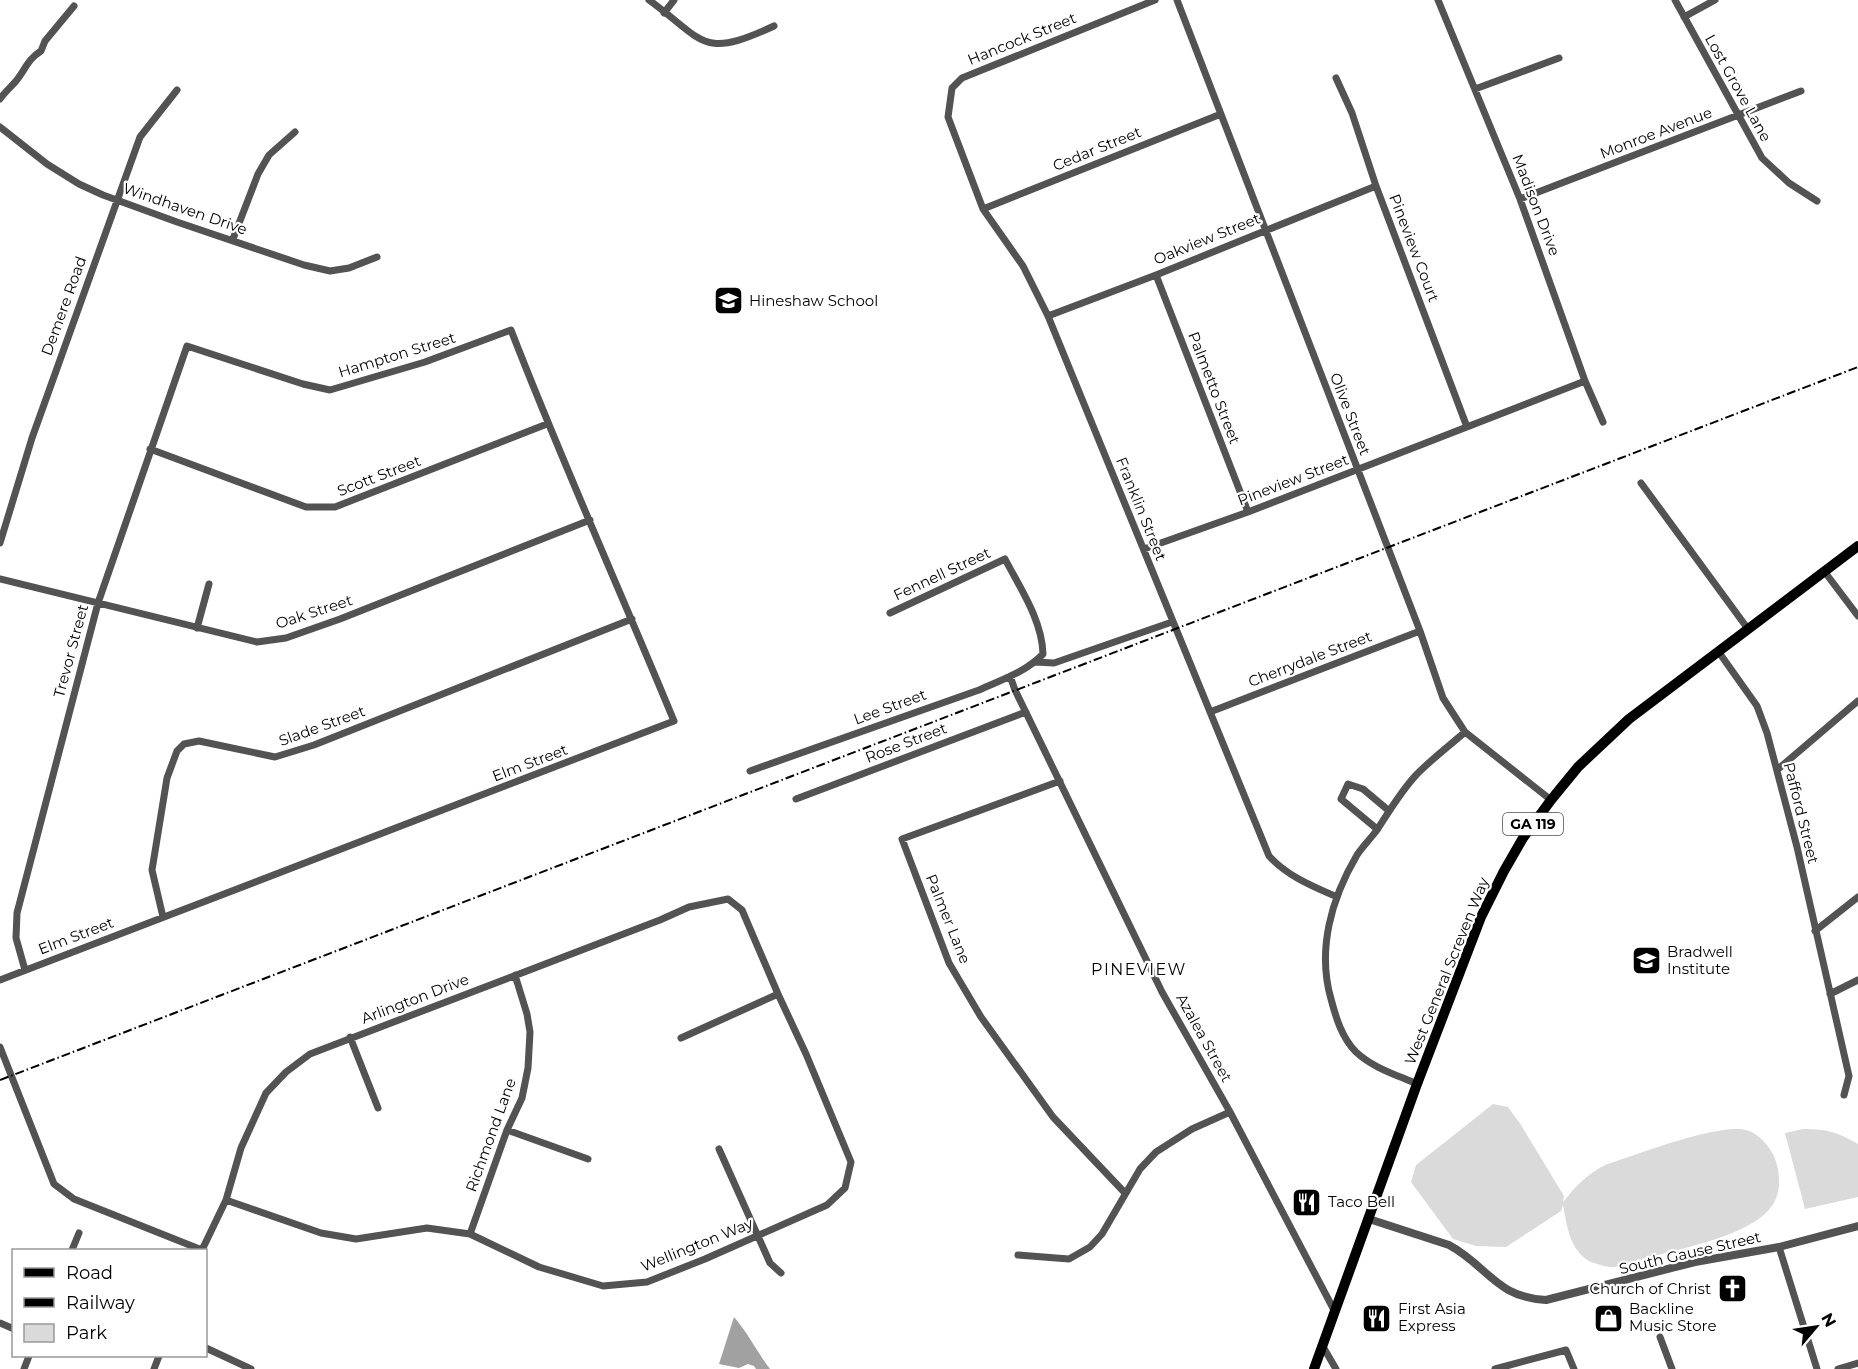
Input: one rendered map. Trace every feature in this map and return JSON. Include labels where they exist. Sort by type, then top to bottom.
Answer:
[{"type":"main road","name":"West General Screven Way","points":[[1314,1369],[1417,1084],[1488,901],[1523,838],[1551,800],[1589,756],[1629,718],[1858,546]]},
{"type":"street","points":[[649,0],[690,35],[707,43],[717,45],[739,40],[774,26]]},
{"type":"street","points":[[664,13],[674,0]]},
{"type":"street","name":"Hancock Street","points":[[950,105],[952,88],[962,78],[1155,0]]},
{"type":"street","name":"Olive Street","points":[[1177,0],[1420,632],[1443,698],[1465,732],[1551,800]]},
{"type":"street","name":"Madison Drive","points":[[1438,0],[1520,199],[1585,381],[1603,422]]},
{"type":"street","name":"Lost Grove Lane","points":[[1675,0],[1762,158],[1783,178],[1817,201]]},
{"type":"street","points":[[1684,17],[1715,0]]},
{"type":"street","points":[[0,99],[17,80],[24,66],[41,51],[45,41],[74,6]]},
{"type":"street","points":[[1475,88],[1559,58]]},
{"type":"street","name":"Pineview Court","points":[[1336,78],[1352,113],[1376,186],[1467,427]]},
{"type":"street","name":"Demere Road","points":[[0,543],[32,438],[140,136],[177,90]]},
{"type":"street","name":"Monroe Avenue","points":[[1520,199],[1801,91]]},
{"type":"street","name":"Franklin Street","points":[[950,105],[948,117],[983,209],[1023,266],[1048,316],[1269,856],[1290,874],[1336,897]]},
{"type":"street","name":"Cedar Street","points":[[983,209],[1221,114]]},
{"type":"street","name":"Windhaven Drive","points":[[0,127],[47,164],[79,184],[177,222],[233,239],[304,265],[330,271],[377,257]]},
{"type":"street","points":[[233,239],[258,174],[269,155],[295,132]]},
{"type":"street","name":"Oakview Street","points":[[1048,316],[1376,186]]},
{"type":"street","name":"Palmetto Street","points":[[1156,275],[1248,512]]},
{"type":"street","name":"Hampton Street","points":[[187,346],[303,384],[330,390],[425,362],[511,330]]},
{"type":"street","name":"Elm Street","points":[[0,980],[674,721],[547,424],[511,330]]},
{"type":"street","name":"Trevor Street","points":[[25,970],[16,938],[17,913],[98,603],[187,346]]},
{"type":"street","name":"Pineview Street","points":[[1144,549],[1248,512],[1585,381]]},
{"type":"street","name":"Scott Street","points":[[150,449],[306,507],[335,507],[547,424]]},
{"type":"street","points":[[1641,483],[1748,629]]},
{"type":"street","name":"Oak Street","points":[[0,579],[257,642],[286,638],[340,619],[590,520]]},
{"type":"street","name":"Fennell Street","points":[[890,613],[1005,559],[1031,609],[1042,639],[1043,654],[1035,662]]},
{"type":"street","points":[[1824,572],[1858,616]]},
{"type":"street","points":[[197,628],[209,584]]},
{"type":"street","name":"Slade Street","points":[[163,918],[152,870],[167,778],[177,751],[184,744],[199,741],[275,757],[314,745],[632,619]]},
{"type":"street","name":"Lee Street","points":[[750,771],[979,690],[1035,662],[1045,664],[1064,660],[1172,622]]},
{"type":"street","name":"Cherrydale Street","points":[[1210,712],[1420,632]]},
{"type":"street","name":"Pafford Street","points":[[1718,651],[1757,706],[1767,733],[1797,847],[1850,1076],[1844,1095]]},
{"type":"street","name":"Azalea Street","points":[[1010,676],[1157,982],[1230,1113],[1335,1312]]},
{"type":"street","points":[[1777,770],[1858,701]]},
{"type":"street","name":"Rose Street","points":[[796,799],[1026,712]]},
{"type":"street","points":[[1417,1084],[1365,1059],[1350,1046],[1340,1027],[1328,988],[1325,962],[1327,936],[1336,897],[1357,855],[1388,810],[1418,774],[1465,732]]},
{"type":"street","name":"Palmer Lane","points":[[1060,781],[902,839],[949,963],[981,1017],[1053,1117],[1125,1192]]},
{"type":"street","points":[[1377,829],[1341,799],[1348,784],[1363,789],[1388,810]]},
{"type":"street","points":[[1815,931],[1858,897]]},
{"type":"street","name":"Arlington Drive","points":[[202,1249],[226,1200],[241,1148],[266,1093],[286,1072],[310,1054],[689,907],[728,899],[742,910]]},
{"type":"street","name":"Wellington Way","points":[[226,1200],[321,1233],[356,1239],[427,1228],[470,1234],[539,1267],[603,1286],[647,1282],[827,1205],[845,1188],[851,1162],[742,910]]},
{"type":"street","name":"Richmond Lane","points":[[470,1234],[507,1130],[522,1098],[528,1068],[530,1032],[515,975]]},
{"type":"street","points":[[1830,994],[1858,980]]},
{"type":"street","points":[[681,1038],[778,994]]},
{"type":"street","points":[[350,1037],[378,1108]]},
{"type":"street","points":[[0,1047],[54,1184],[74,1199],[199,1249]]},
{"type":"street","points":[[1018,1255],[1069,1259],[1090,1246],[1102,1234],[1140,1169],[1156,1152],[1183,1134],[1230,1113]]},
{"type":"street","points":[[507,1130],[588,1159]]},
{"type":"street","points":[[719,1149],[770,1263],[781,1273]]},
{"type":"street","name":"South Gause Street","points":[[1368,1219],[1449,1245],[1461,1252],[1504,1289],[1536,1300],[1556,1299],[1695,1262],[1779,1247],[1858,1226]]},
{"type":"street","points":[[73,1249],[79,1233]]},
{"type":"street","points":[[1779,1247],[1817,1369]]},
{"type":"street","points":[[1660,1336],[1672,1369]]},
{"type":"street","points":[[1322,1345],[1336,1369]]},
{"type":"street","points":[[207,1348],[251,1369]]},
{"type":"street","points":[[1495,1369],[1566,1350],[1574,1369]]},
{"type":"street","points":[[1838,1369],[1858,1363]]},
{"type":"green space","points":[[1493,1104],[1508,1107],[1521,1125],[1564,1196],[1563,1202],[1582,1181],[1605,1165],[1700,1135],[1737,1129],[1754,1133],[1770,1149],[1778,1171],[1777,1195],[1768,1211],[1757,1220],[1729,1234],[1619,1266],[1609,1267],[1589,1261],[1582,1256],[1570,1236],[1563,1205],[1561,1211],[1506,1247],[1476,1246],[1453,1239],[1411,1182],[1416,1165]]},
{"type":"green space","points":[[1803,1129],[1832,1132],[1858,1144],[1858,1197],[1805,1209],[1785,1133]]},
{"type":"shaded area","points":[[734,1317],[770,1369],[756,1369],[748,1364],[739,1368],[719,1364]]},
{"type":"railway","points":[[0,1080],[1858,367]]},
{"type":"place","name":"Hineshaw School","points":[[728,301]]},
{"type":"place","name":"Bradwell Institute","points":[[1646,961]]},
{"type":"place","name":"Taco Bell","points":[[1307,1202]]},
{"type":"place","name":"Church of Christ","points":[[1732,1289]]},
{"type":"place","name":"First Asia Express","points":[[1377,1318]]},
{"type":"place","name":"Backline Music Store","points":[[1608,1318]]},
{"type":"district","name":"PINEVIEW","points":[[1139,969]]}]
